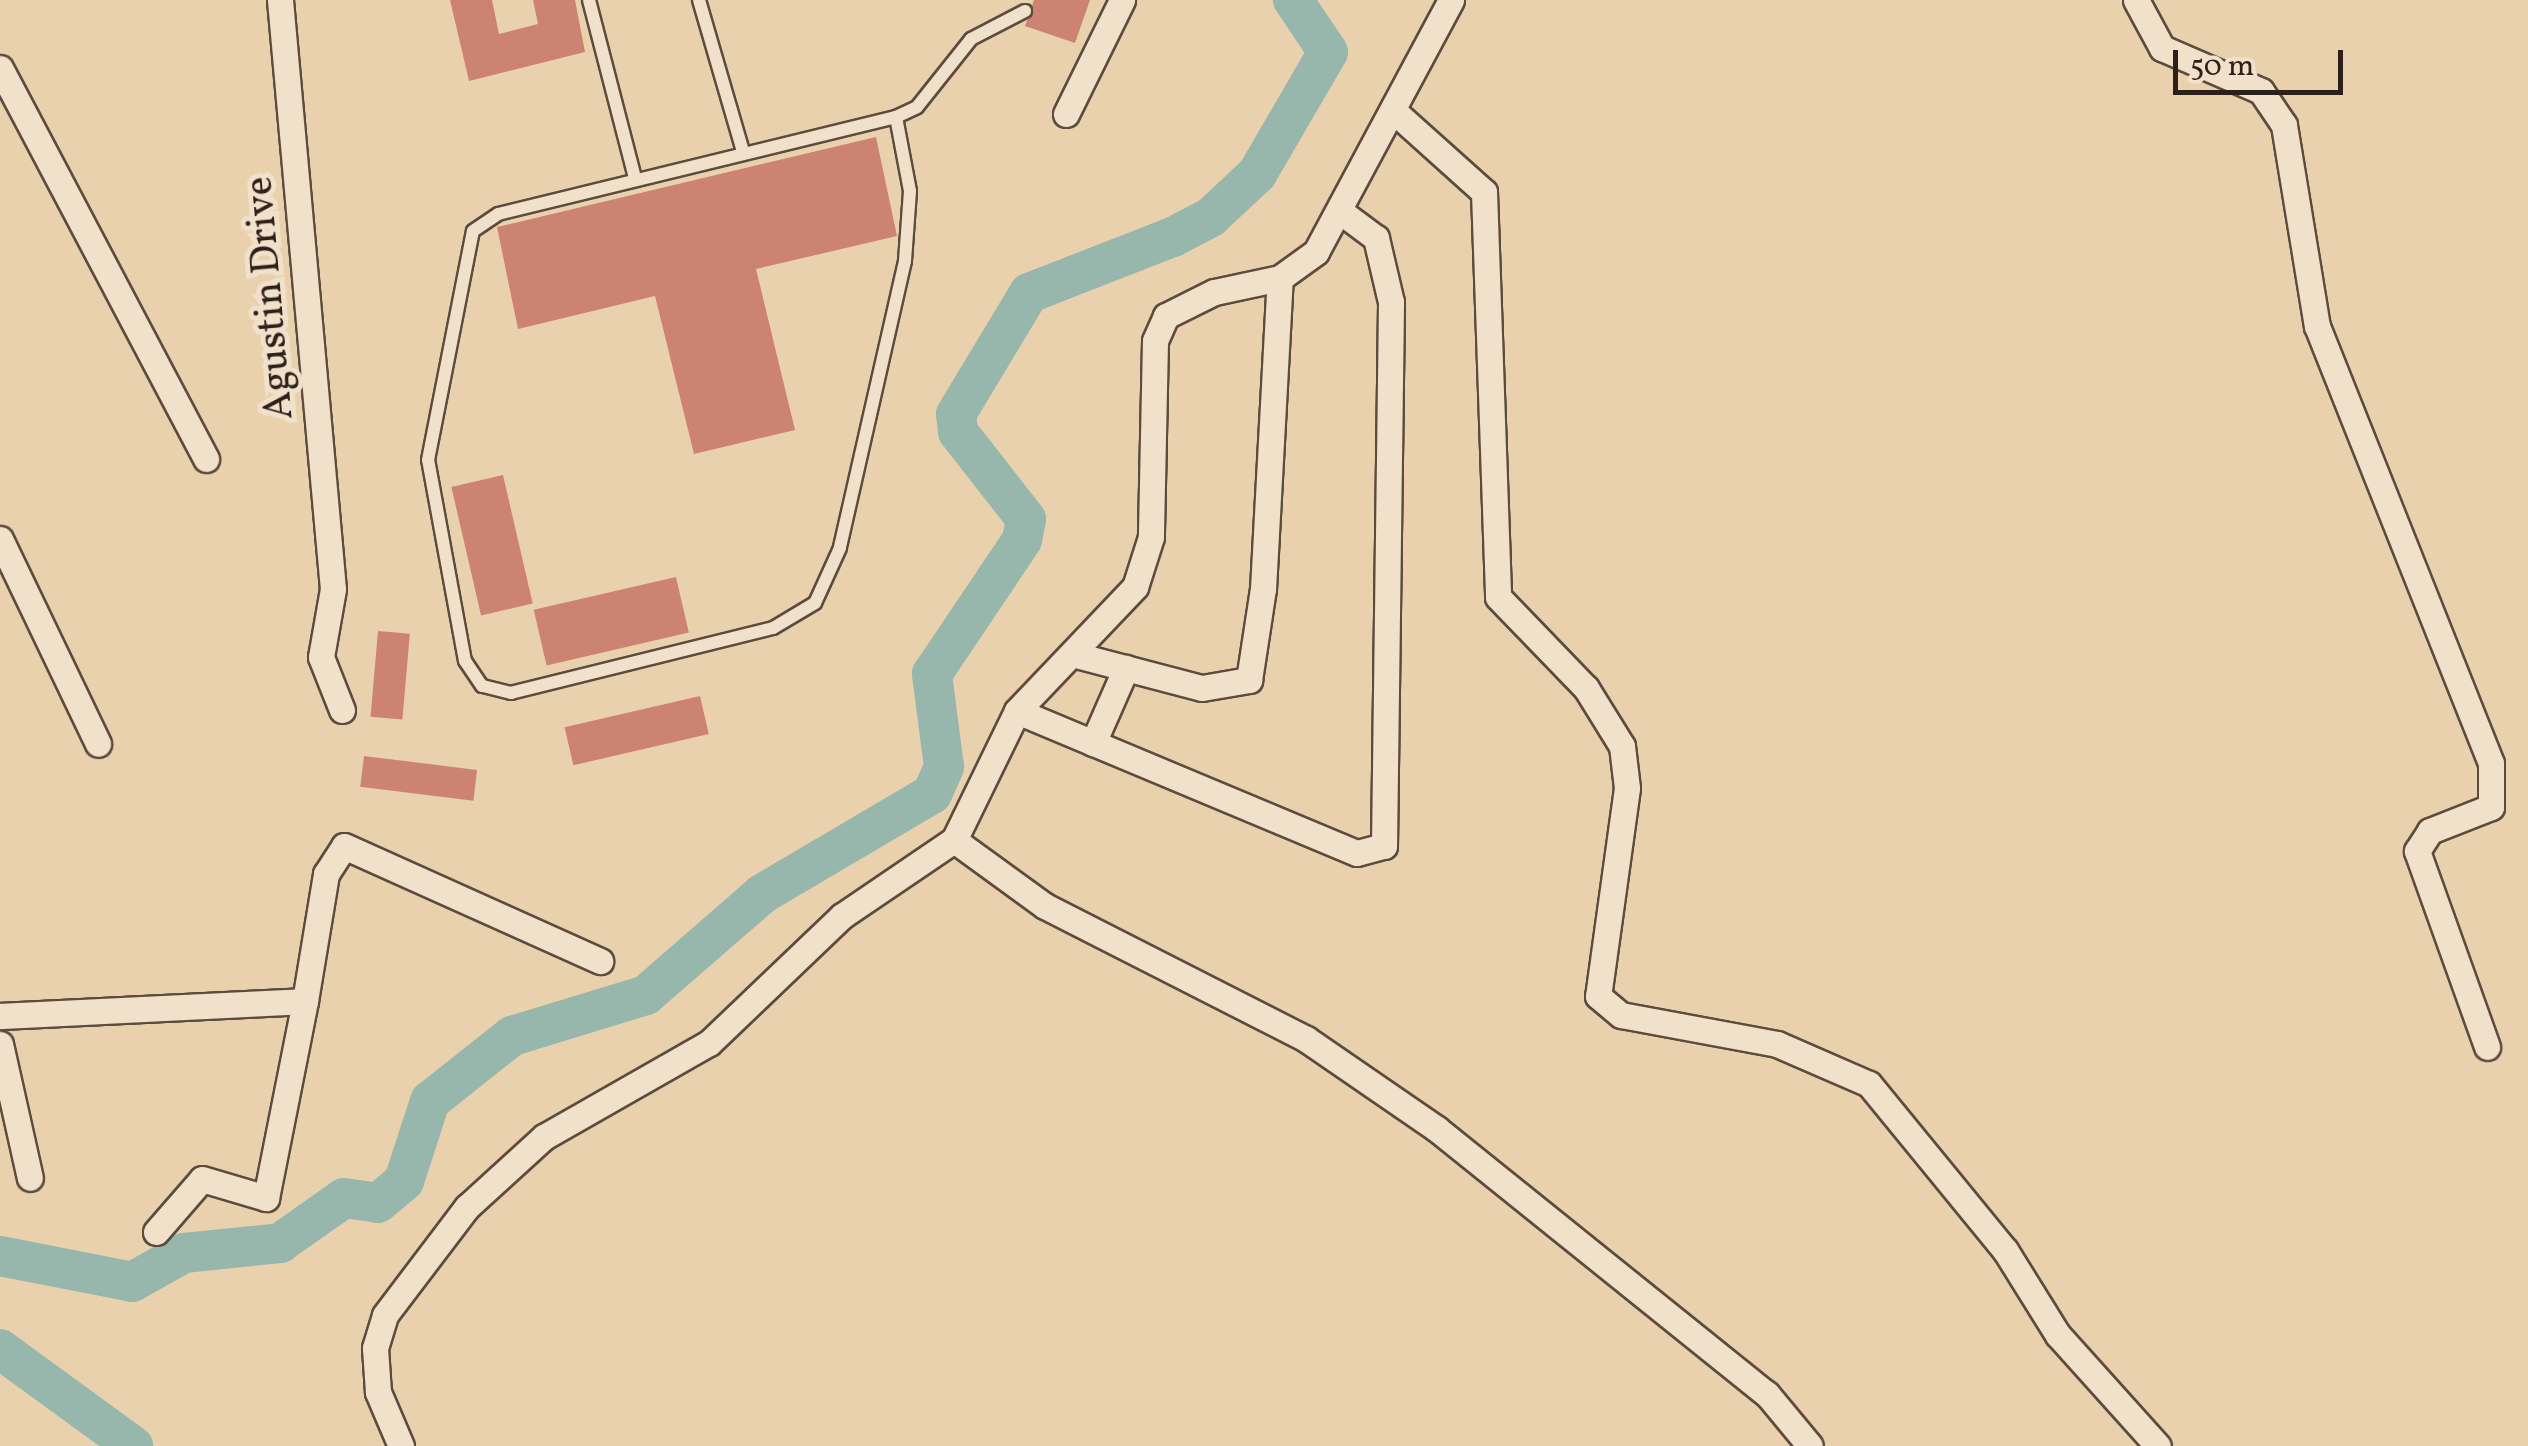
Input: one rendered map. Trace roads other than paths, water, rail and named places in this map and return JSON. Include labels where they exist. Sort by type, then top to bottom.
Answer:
[{"type":"street","name":"Agustin Drive","points":[[280,0],[332,590],[320,657],[342,710]]},
{"type":"street","points":[[1066,114],[1122,0]]},
{"type":"street","points":[[401,1446],[378,1392],[374,1348],[385,1315],[467,1208],[544,1137],[709,1043],[842,916],[954,840],[1017,711],[1135,587],[1151,537],[1155,341],[1166,316],[1214,292],[1280,278],[1316,252],[1397,114],[1451,0]]},
{"type":"street","points":[[2136,0],[2162,48],[2261,91],[2284,125],[2317,326],[2491,763],[2492,807],[2430,830],[2417,851],[2487,1047]]},
{"type":"street","points":[[0,68],[206,458]]},
{"type":"street","points":[[1397,114],[1484,192],[1498,597],[1586,688],[1622,746],[1627,788],[1598,996],[1621,1015],[1778,1044],[1869,1084],[2005,1250],[2058,1335],[2158,1446]]},
{"type":"street","points":[[1017,711],[1356,854],[1384,846],[1391,302],[1376,238],[1342,212]]},
{"type":"street","points":[[1072,654],[1227,690],[1254,668],[1280,278]]},
{"type":"street","points":[[0,538],[98,744]]},
{"type":"street","points":[[1093,743],[1126,668]]},
{"type":"street","points":[[954,840],[1045,906],[1306,1039],[1436,1129],[1767,1394],[1810,1446]]},
{"type":"street","points":[[156,1232],[202,1179],[266,1198],[326,874],[344,846],[600,960]]},
{"type":"street","points":[[0,1016],[305,1001]]},
{"type":"street","points":[[0,1044],[30,1178]]},
{"type":"lane","points":[[589,0],[634,178]]},
{"type":"lane","points":[[699,0],[742,151]]},
{"type":"lane","points":[[896,117],[910,190],[905,262],[840,548],[815,603],[773,628],[495,692],[466,661],[428,460],[460,262],[473,232],[498,214],[742,151],[896,117],[917,107],[970,39],[1025,11]]},
{"type":"waterway","points":[[0,1256],[132,1282],[184,1253],[280,1243],[344,1198],[378,1203],[404,1181],[430,1101],[512,1036],[646,995],[762,894],[932,794],[944,767],[932,674],[1022,540],[1026,519],[958,432],[956,414],[1029,293],[1173,237],[1211,217],[1257,174],[1328,52],[1293,0]]},
{"type":"waterway","points":[[0,1349],[133,1446]]}]
